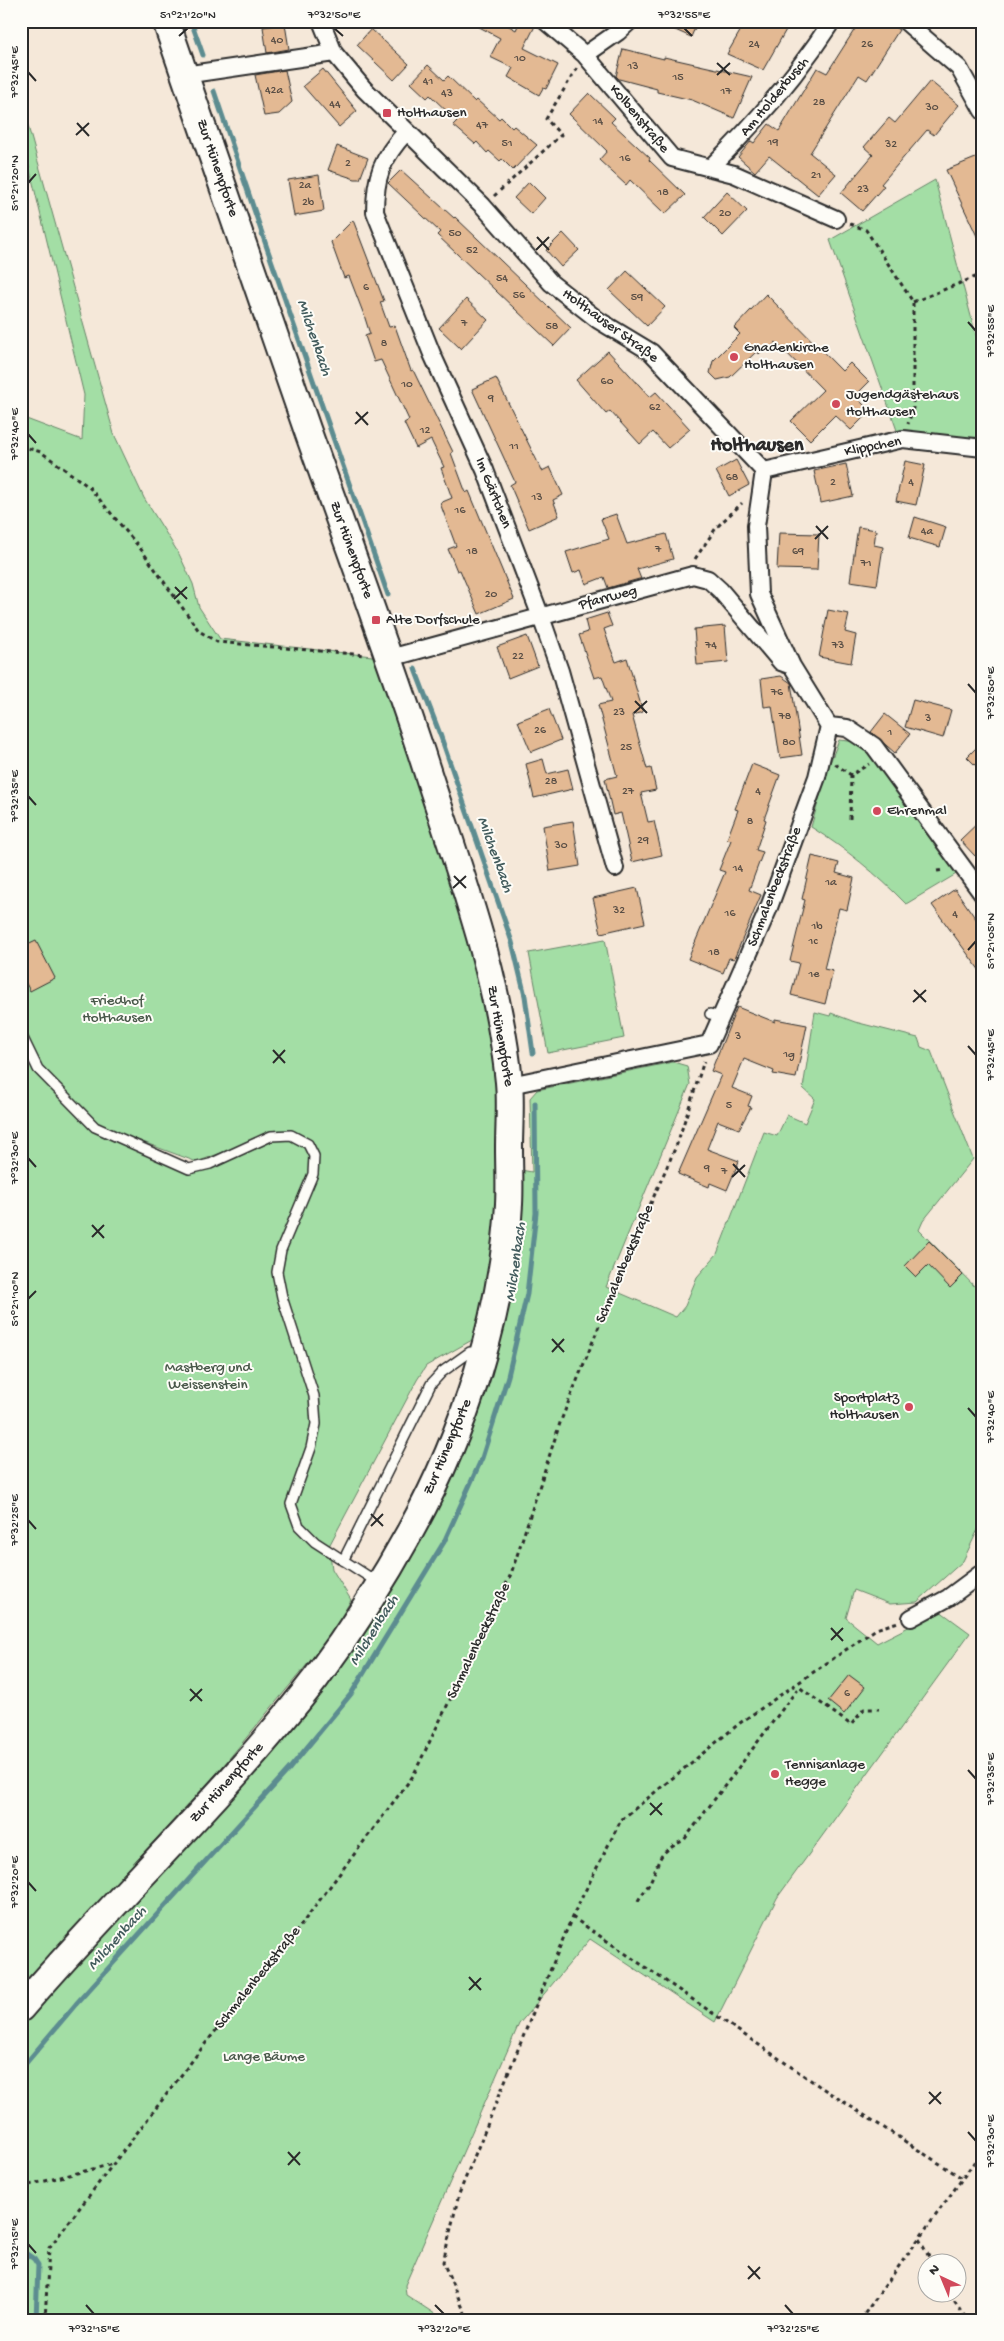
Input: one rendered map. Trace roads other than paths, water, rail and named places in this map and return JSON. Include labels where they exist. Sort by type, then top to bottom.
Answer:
[{"type":"main road","name":"Zur Hünenpforte","points":[[21,2008],[222,1790],[270,1734],[316,1678],[380,1584],[414,1525],[442,1467],[468,1404],[476,1353],[501,1271],[509,1206],[510,1085],[496,1002],[459,863],[390,658],[305,422],[166,21]]},
{"type":"street","name":"Holthauser Straße","points":[[321,21],[334,53],[364,89],[482,206],[550,283],[598,320],[651,352],[764,471]]},
{"type":"street","name":"Kolbenstraße","points":[[545,21],[585,55],[672,158],[734,174],[836,219]]},
{"type":"street","points":[[585,55],[618,32],[630,21]]},
{"type":"street","name":"Am Holderbusch","points":[[711,167],[756,123],[805,62],[832,21]]},
{"type":"street","points":[[905,21],[959,68],[983,112]]},
{"type":"street","points":[[184,75],[334,53]]},
{"type":"street","name":"Im Gärtchen","points":[[406,132],[393,147],[380,168],[375,191],[375,212],[432,354],[485,470],[541,616],[560,671],[615,868]]},
{"type":"street","name":"Klippchen","points":[[764,471],[903,439],[983,448]]},
{"type":"street","points":[[764,471],[756,526],[759,594],[792,666],[828,726],[847,728],[874,746],[983,895]]},
{"type":"street","name":"Pfarrweg","points":[[390,658],[693,575],[708,579],[720,590],[780,662],[792,666]]},
{"type":"street","name":"Schmalenbeckstraße","points":[[510,1085],[709,1044],[716,1015],[768,910],[817,777],[828,726]]},
{"type":"street","points":[[911,1618],[948,1598],[983,1572]]},
{"type":"lane","points":[[21,1034],[38,1069],[95,1127],[189,1169],[210,1164],[271,1136],[291,1135],[308,1144],[314,1156],[313,1174],[281,1250],[277,1272],[282,1297],[314,1396],[316,1424],[311,1448],[290,1504],[299,1526],[316,1542],[380,1584]]},
{"type":"lane","points":[[343,1561],[432,1384],[442,1372],[476,1353]]},
{"type":"waterway","name":"Milchenbach","points":[[191,21],[203,55]]},
{"type":"waterway","name":"Milchenbach","points":[[214,91],[388,595]]},
{"type":"waterway","name":"Milchenbach","points":[[415,669],[441,737],[512,942],[525,996],[533,1053]]},
{"type":"waterway","name":"Milchenbach","points":[[21,2069],[76,2004],[290,1768],[351,1694],[444,1542],[482,1458],[508,1376],[527,1294],[536,1213],[535,1103]]},
{"type":"waterway","name":"Milchenbach","points":[[21,2250],[34,2259],[38,2265],[36,2320]]},
{"type":"place","name":"Holthausen","points":[[387,113]]},
{"type":"place","name":"Gnadenkirche Holthausen","points":[[734,357]]},
{"type":"place","name":"Jugendgästehaus Holthausen","points":[[836,404]]},
{"type":"place","name":"Alte Dorfschule","points":[[376,620]]},
{"type":"place","name":"Ehrenmal","points":[[877,811]]},
{"type":"place","name":"Sportplatz Holthausen","points":[[909,1407]]},
{"type":"place","name":"Tennisanlage Hegge","points":[[775,1774]]},
{"type":"district","name":"Holthausen","points":[[757,446]]},
{"type":"park label","name":"Friedhof Holthausen","points":[[117,1010]]},
{"type":"park label","name":"Mastberg und Weissenstein","points":[[208,1376]]},
{"type":"park label","name":"Lange Bäume","points":[[264,2057]]}]
